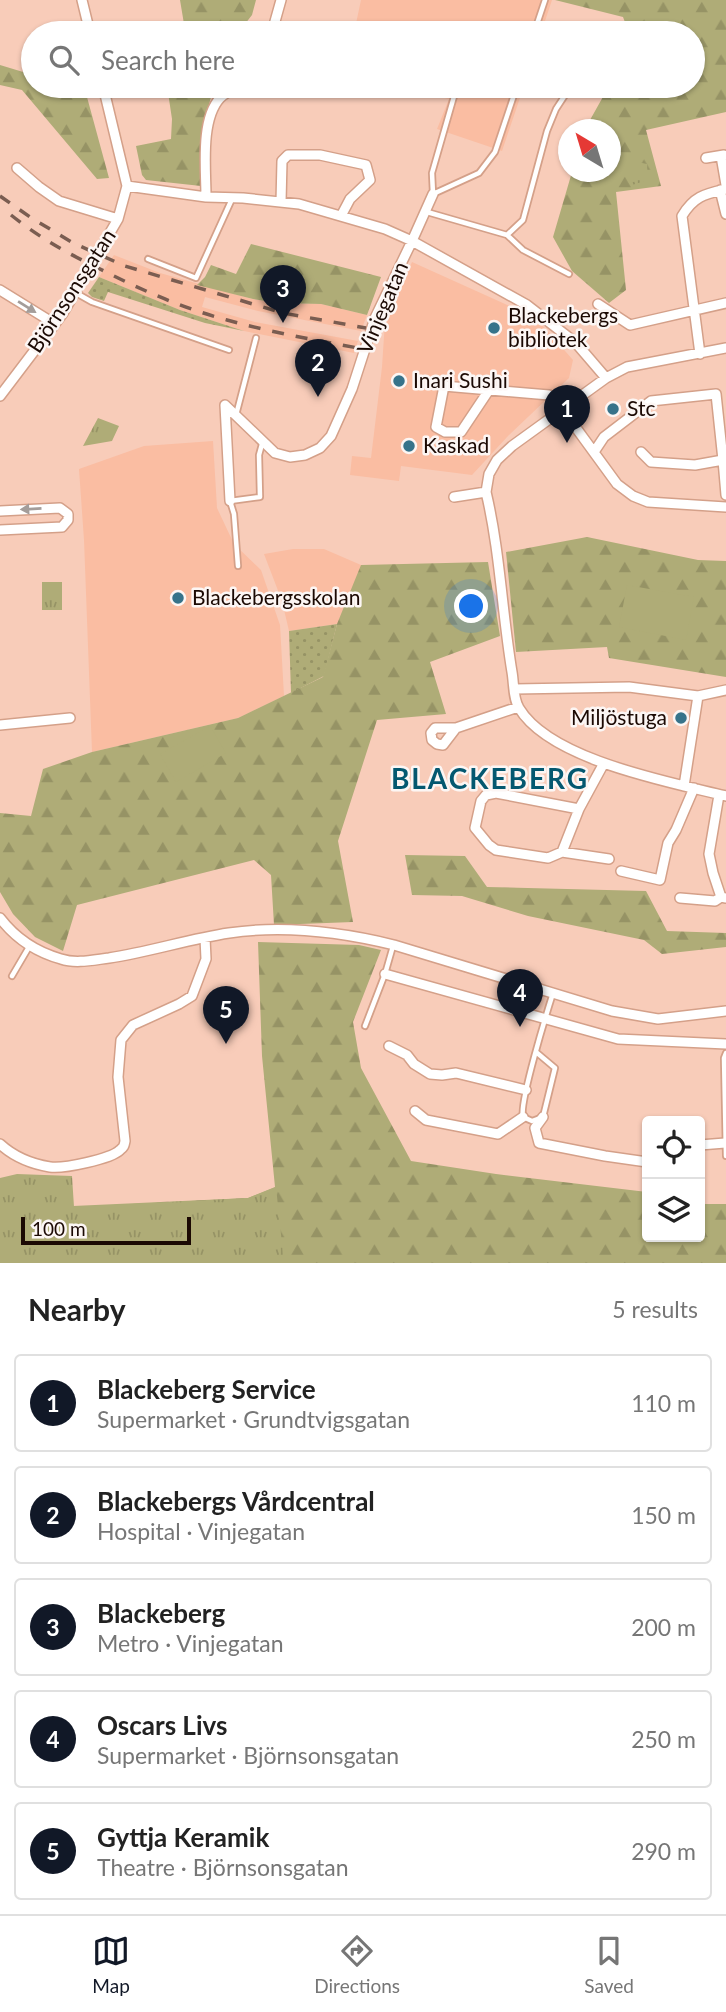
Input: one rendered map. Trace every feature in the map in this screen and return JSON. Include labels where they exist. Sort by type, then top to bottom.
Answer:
[{"type":"street","points":[[82,0],[87,21]]},
{"type":"street","points":[[275,21],[281,0]]},
{"type":"street","name":"Björnsonsgatan","points":[[0,396],[76,293],[118,219],[127,186],[106,98]]},
{"type":"street","points":[[205,197],[208,123],[212,110],[221,98]]},
{"type":"street","points":[[281,202],[282,161],[288,155],[320,155],[366,165],[370,180],[350,199],[341,216]]},
{"type":"street","points":[[706,158],[723,155],[726,214]]},
{"type":"street","name":"Björnsonsgatan","points":[[17,168],[59,201],[118,219]]},
{"type":"street","points":[[127,186],[205,197],[299,204],[385,229],[412,241],[527,305],[576,343],[606,378]]},
{"type":"street","points":[[700,354],[682,216],[689,204],[704,194],[724,188]]},
{"type":"street","name":"Vinjegatan","points":[[236,416],[275,453],[290,457],[320,448],[331,436],[352,388],[375,318],[427,212],[433,194]]},
{"type":"street","points":[[0,290],[55,324]]},
{"type":"street","points":[[598,304],[630,325],[726,303]]},
{"type":"street","points":[[680,898],[715,901],[724,898],[709,854],[722,795],[645,777],[563,746],[534,726],[517,707],[494,527],[486,492],[489,474],[497,460],[512,446],[606,378],[627,368],[726,348]]},
{"type":"street","points":[[489,390],[461,432],[445,432],[436,428],[444,386],[549,395],[617,484],[633,496],[648,502],[726,507]]},
{"type":"street","points":[[594,452],[604,437],[651,401],[716,394],[726,495]]},
{"type":"street","points":[[230,501],[225,405],[236,416]]},
{"type":"street","points":[[641,452],[651,462],[695,465],[724,460]]},
{"type":"street","points":[[454,497],[486,492]]},
{"type":"street","points":[[0,511],[60,508],[68,514],[68,520],[62,527],[0,530]]},
{"type":"street","points":[[514,689],[629,687],[698,696],[726,690]]},
{"type":"street","points":[[621,871],[660,880],[668,843],[676,830],[689,787],[698,696]]},
{"type":"street","points":[[456,728],[517,707]]},
{"type":"street","points":[[0,725],[70,718]]},
{"type":"street","points":[[562,852],[579,809],[604,763]]},
{"type":"street","points":[[579,809],[496,793],[486,795],[481,801],[475,828],[496,850],[548,858],[562,852],[609,859]]},
{"type":"street","points":[[0,918],[8,929],[29,947],[61,960],[75,962],[134,954],[230,933],[281,930],[317,932],[358,936],[394,945],[612,1011],[658,1019],[726,1011]]},
{"type":"street","points":[[0,1144],[11,1154],[52,1167],[83,1164],[118,1153],[123,1148],[125,1141],[118,1077],[121,1040],[133,1025],[192,996],[206,959],[205,938]]},
{"type":"street","points":[[385,974],[618,1040],[726,1044]]},
{"type":"street","points":[[389,1046],[407,1055],[414,1065],[430,1074],[456,1073],[526,1090]]},
{"type":"street","points":[[415,1111],[426,1120],[498,1134],[523,1117]]},
{"type":"street","points":[[543,1117],[535,1128],[539,1143],[642,1161]]},
{"type":"street","points":[[705,1145],[725,1143]]},
{"type":"lane","points":[[538,21],[545,0]]},
{"type":"lane","points":[[454,98],[432,173],[433,194],[479,173],[495,152],[513,98]]},
{"type":"lane","points":[[508,235],[523,220],[547,131],[563,98]]},
{"type":"lane","points":[[148,259],[196,278],[232,198]]},
{"type":"lane","points":[[427,212],[508,235],[523,250],[569,274]]},
{"type":"lane","points":[[76,293],[92,302],[229,350]]},
{"type":"lane","points":[[236,416],[256,338]]},
{"type":"lane","points":[[238,566],[234,514],[230,501],[260,496],[259,455],[263,442]]},
{"type":"lane","points":[[365,1026],[394,945]]},
{"type":"lane","points":[[12,976],[29,947]]},
{"type":"lane","points":[[536,1052],[555,1068],[543,1117],[532,1121],[523,1117],[521,1111],[536,1052],[553,993]]},
{"type":"lane","points":[[726,1053],[726,1156]]},
{"type":"shaded area","points":[[361,0],[552,0],[545,21],[357,21]]},
{"type":"shaded area","points":[[445,98],[520,98],[502,151],[437,129],[449,99]]},
{"type":"shaded area","points":[[114,255],[160,273],[252,299],[321,304],[367,315],[361,331],[258,311],[205,297],[202,307],[255,322],[358,341],[354,353],[244,331],[180,310],[99,277]]},
{"type":"shaded area","points":[[412,262],[536,318],[573,360],[569,378],[508,436],[472,475],[401,466],[399,481],[350,475],[352,456],[371,458],[385,321]]},
{"type":"shaded area","name":"Blackebergsskolan","points":[[213,441],[217,508],[234,544],[261,570],[280,625],[284,696],[238,718],[92,752],[79,469],[144,446]]},
{"type":"shaded area","points":[[293,549],[324,549],[361,565],[417,567],[337,624],[289,631],[282,601],[264,554]]},
{"type":"green space","points":[[180,0],[256,0],[247,21],[184,21]]},
{"type":"green space","points":[[555,0],[726,0],[726,112],[646,130],[661,186],[616,192],[626,290],[609,303],[572,271],[553,237],[569,182],[621,182],[621,119],[591,119],[602,98],[705,98],[705,21],[624,21],[623,17]]},
{"type":"green space","points":[[0,65],[21,71],[21,90],[0,85]]},
{"type":"green space","points":[[29,98],[87,98],[109,178],[97,179]]},
{"type":"green space","points":[[169,98],[211,98],[204,123],[201,186],[146,180],[142,175],[136,146],[171,139]]},
{"type":"green space","points":[[632,161],[647,164],[648,180],[632,185],[625,174]]},
{"type":"green space","points":[[251,244],[381,277],[367,315],[321,304],[253,299],[197,285],[211,265],[236,274]]},
{"type":"green space","points":[[99,277],[180,310],[244,331],[205,323],[108,292],[104,301],[92,297],[88,293]]},
{"type":"green space","points":[[98,418],[119,426],[112,441],[83,446]]},
{"type":"green space","points":[[587,537],[698,560],[726,561],[726,677],[609,658],[607,647],[516,652],[506,552]]},
{"type":"green space","points":[[488,562],[500,636],[430,662],[446,714],[377,720],[338,841],[353,922],[274,925],[271,875],[254,860],[77,905],[63,951],[35,937],[13,914],[0,892],[0,813],[31,816],[43,769],[92,752],[238,718],[323,677],[337,624],[361,565]]},
{"type":"green space","points":[[42,582],[62,582],[62,610],[42,610]]},
{"type":"green space","points":[[627,585],[694,597],[686,640],[619,627]]},
{"type":"green space","points":[[337,624],[324,676],[291,693],[289,631]]},
{"type":"green space","points":[[210,726],[226,753],[176,782],[160,754]]},
{"type":"green space","points":[[405,855],[465,856],[487,887],[646,891],[667,931],[726,933],[726,947],[662,954],[644,940],[528,916],[462,896],[412,895]]},
{"type":"green space","points":[[258,942],[359,945],[381,950],[353,1022],[361,1068],[411,1161],[642,1191],[642,1242],[705,1242],[705,1204],[726,1204],[726,1263],[0,1263],[73,1206],[248,1198],[275,1187],[262,1056]]},
{"type":"green space","points":[[17,1174],[72,1176],[74,1207],[248,1198],[276,1187],[284,1263],[0,1263],[0,1178]]},
{"type":"railway","points":[[0,196],[73,243],[125,266],[283,313],[366,328]]},
{"type":"railway","points":[[11,215],[43,238],[75,256],[177,304],[259,328],[358,348]]},
{"type":"place","name":"Blackeberg","points":[[283,323]]},
{"type":"place","name":"Blackebergs bibliotek","points":[[494,328]]},
{"type":"place","name":"Inari Sushi","points":[[399,381]]},
{"type":"place","name":"Blackebergs Vårdcentral","points":[[318,397]]},
{"type":"place","name":"Stc","points":[[613,409]]},
{"type":"place","name":"Blackeberg Service","points":[[567,443]]},
{"type":"place","name":"Kaskad","points":[[409,446]]},
{"type":"place","name":"Blackebergsskolan","points":[[178,598]]},
{"type":"place","name":"Miljöstuga","points":[[681,718]]},
{"type":"place","name":"Oscars Livs","points":[[520,1027]]},
{"type":"place","name":"Gyttja Keramik","points":[[226,1044]]},
{"type":"district","name":"BLACKEBERG","points":[[490,779]]}]
